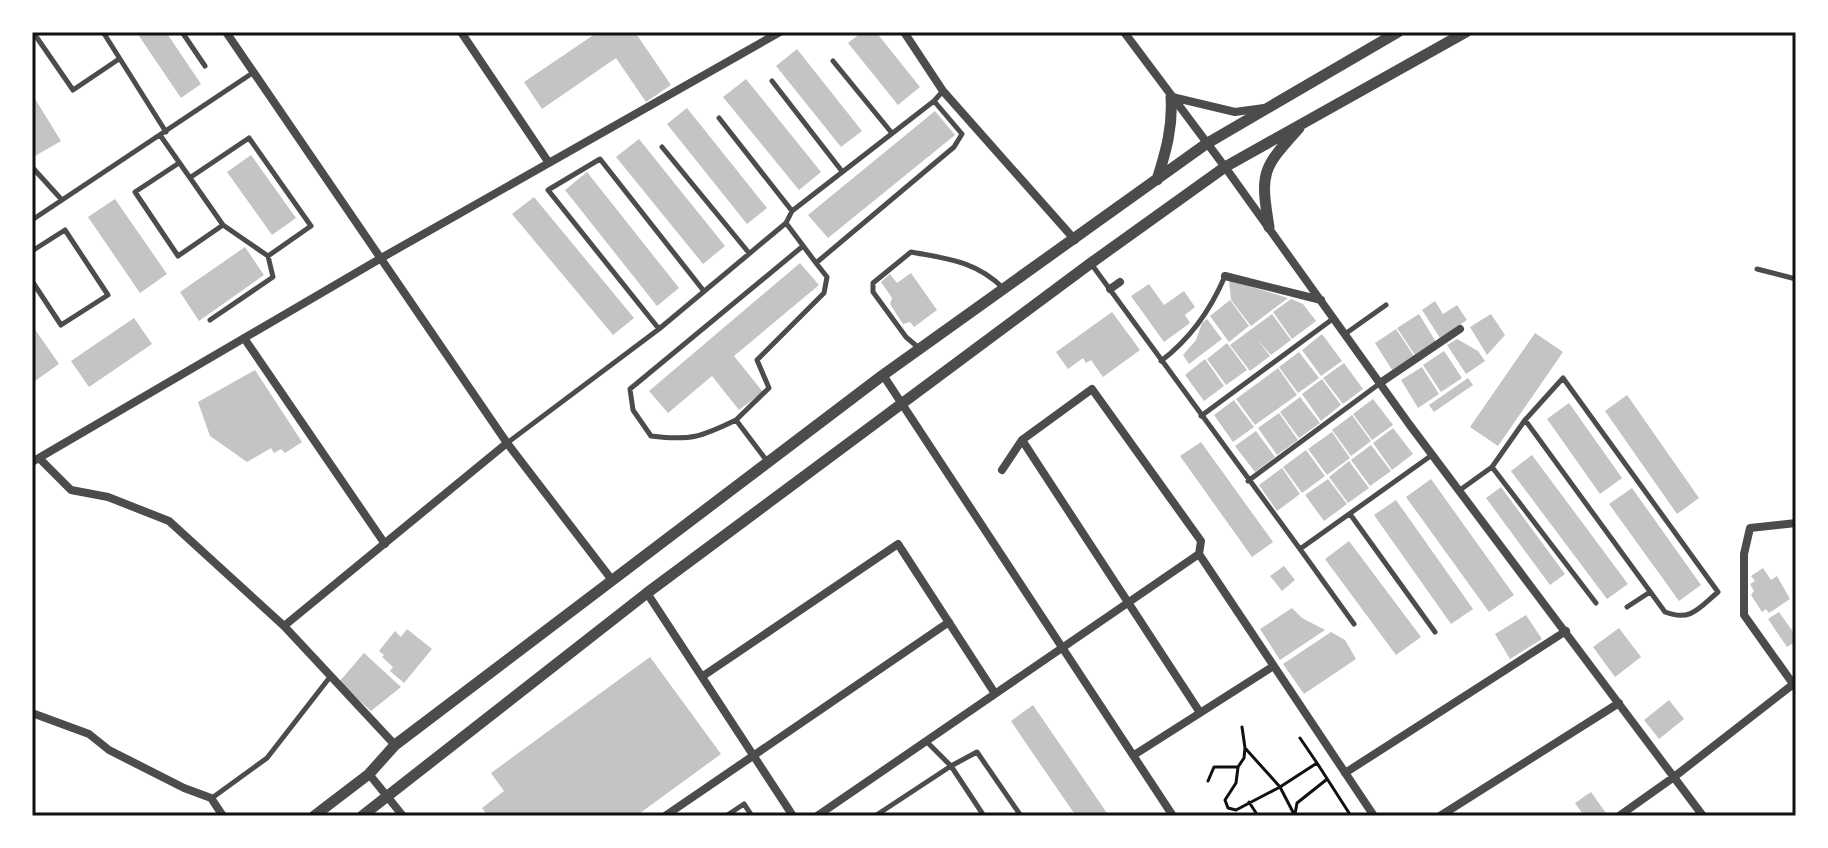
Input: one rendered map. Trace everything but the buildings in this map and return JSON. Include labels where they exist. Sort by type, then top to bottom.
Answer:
[{"type":"street","points":[[226,32],[383,257],[507,443],[612,580]]},
{"type":"street","points":[[461,32],[549,163]]},
{"type":"street","points":[[395,745],[284,626],[169,521],[108,497],[71,490],[36,460],[383,257],[780,32]]},
{"type":"street","points":[[904,32],[943,91],[1075,240]]},
{"type":"street","points":[[1124,32],[1433,455],[1703,816]]},
{"type":"street","points":[[314,816],[369,774],[395,745],[883,375],[1206,144],[1398,32]]},
{"type":"street","points":[[362,816],[647,593],[1225,167],[1466,32]]},
{"type":"street","points":[[1171,97],[1235,112],[1269,107]]},
{"type":"street","points":[[1157,180],[1173,120],[1171,97]]},
{"type":"street","points":[[1269,227],[1263,190],[1270,160],[1305,121]]},
{"type":"street","points":[[1225,276],[1322,300]]},
{"type":"street","points":[[1110,289],[1120,282]]},
{"type":"street","points":[[1380,383],[1460,329]]},
{"type":"street","points":[[244,338],[385,544]]},
{"type":"street","points":[[883,375],[1173,816]]},
{"type":"street","points":[[1002,470],[1022,440],[1092,389],[1201,541],[1199,554],[1374,816]]},
{"type":"street","points":[[1022,440],[1199,711]]},
{"type":"street","points":[[284,626],[507,443]]},
{"type":"street","points":[[1619,816],[1795,685],[1744,615],[1744,554],[1750,528],[1796,523]]},
{"type":"street","points":[[703,676],[898,544],[994,692]]},
{"type":"street","points":[[817,816],[1199,554]]},
{"type":"street","points":[[647,593],[793,816]]},
{"type":"street","points":[[665,816],[949,622]]},
{"type":"street","points":[[1345,773],[1566,631]]},
{"type":"street","points":[[1134,755],[1272,667]]},
{"type":"street","points":[[1440,816],[1619,703]]},
{"type":"street","points":[[32,713],[89,734],[109,750],[184,788],[211,798],[223,816]]},
{"type":"street","points":[[369,774],[403,816]]},
{"type":"lane","points":[[33,32],[73,90],[119,59]]},
{"type":"lane","points":[[103,32],[179,163],[223,225],[268,256],[273,277],[210,320]]},
{"type":"lane","points":[[182,32],[205,66]]},
{"type":"lane","points":[[833,61],[891,132]]},
{"type":"lane","points":[[32,220],[254,71]]},
{"type":"lane","points":[[772,81],[841,170]]},
{"type":"lane","points":[[507,443],[659,329],[786,223],[792,211],[943,91]]},
{"type":"lane","points":[[816,263],[954,147],[962,134],[934,101]]},
{"type":"lane","points":[[719,118],[792,211]]},
{"type":"lane","points":[[191,177],[249,138],[311,226],[268,256]]},
{"type":"lane","points":[[662,147],[749,253]]},
{"type":"lane","points":[[659,329],[548,190],[600,159],[703,290]]},
{"type":"lane","points":[[179,163],[135,192],[178,256],[223,225]]},
{"type":"lane","points":[[32,167],[62,200]]},
{"type":"lane","points":[[786,223],[827,277],[824,293],[757,360],[769,388],[736,420],[701,437],[677,439],[651,436],[633,410],[630,389],[803,246]]},
{"type":"lane","points":[[32,251],[65,230],[108,295],[61,325],[32,281]]},
{"type":"lane","points":[[920,349],[906,337],[873,292],[873,283],[911,252],[968,264],[987,273],[1004,289]]},
{"type":"lane","points":[[1091,263],[1354,624]]},
{"type":"lane","points":[[1757,269],[1796,279]]},
{"type":"lane","points":[[1161,361],[1178,349],[1200,320],[1214,301],[1225,276]]},
{"type":"lane","points":[[1345,334],[1386,305]]},
{"type":"lane","points":[[1201,416],[1334,318]]},
{"type":"lane","points":[[1460,490],[1492,467],[1525,420],[1563,378],[1718,592],[1690,615],[1677,617],[1665,612],[1525,420]]},
{"type":"lane","points":[[1248,481],[1380,383]]},
{"type":"lane","points":[[736,420],[768,462]]},
{"type":"lane","points":[[1300,549],[1433,455]]},
{"type":"lane","points":[[1492,467],[1596,603]]},
{"type":"lane","points":[[1350,514],[1435,632]]},
{"type":"lane","points":[[1627,607],[1650,592]]},
{"type":"lane","points":[[211,798],[267,758],[330,677]]},
{"type":"lane","points":[[925,740],[951,766],[984,816]]},
{"type":"lane","points":[[875,816],[977,752],[1021,816]]},
{"type":"lane","points":[[726,816],[744,804],[752,816]]},
{"type":"path","points":[[1242,727],[1244,758],[1238,767],[1236,783],[1225,800],[1228,808],[1236,810],[1317,763]]},
{"type":"path","points":[[1300,738],[1351,816]]},
{"type":"path","points":[[1245,748],[1280,787],[1295,815]]},
{"type":"path","points":[[1208,781],[1214,767],[1238,767]]},
{"type":"path","points":[[1295,815],[1297,803],[1327,779]]},
{"type":"path","points":[[1249,802],[1258,816]]}]
